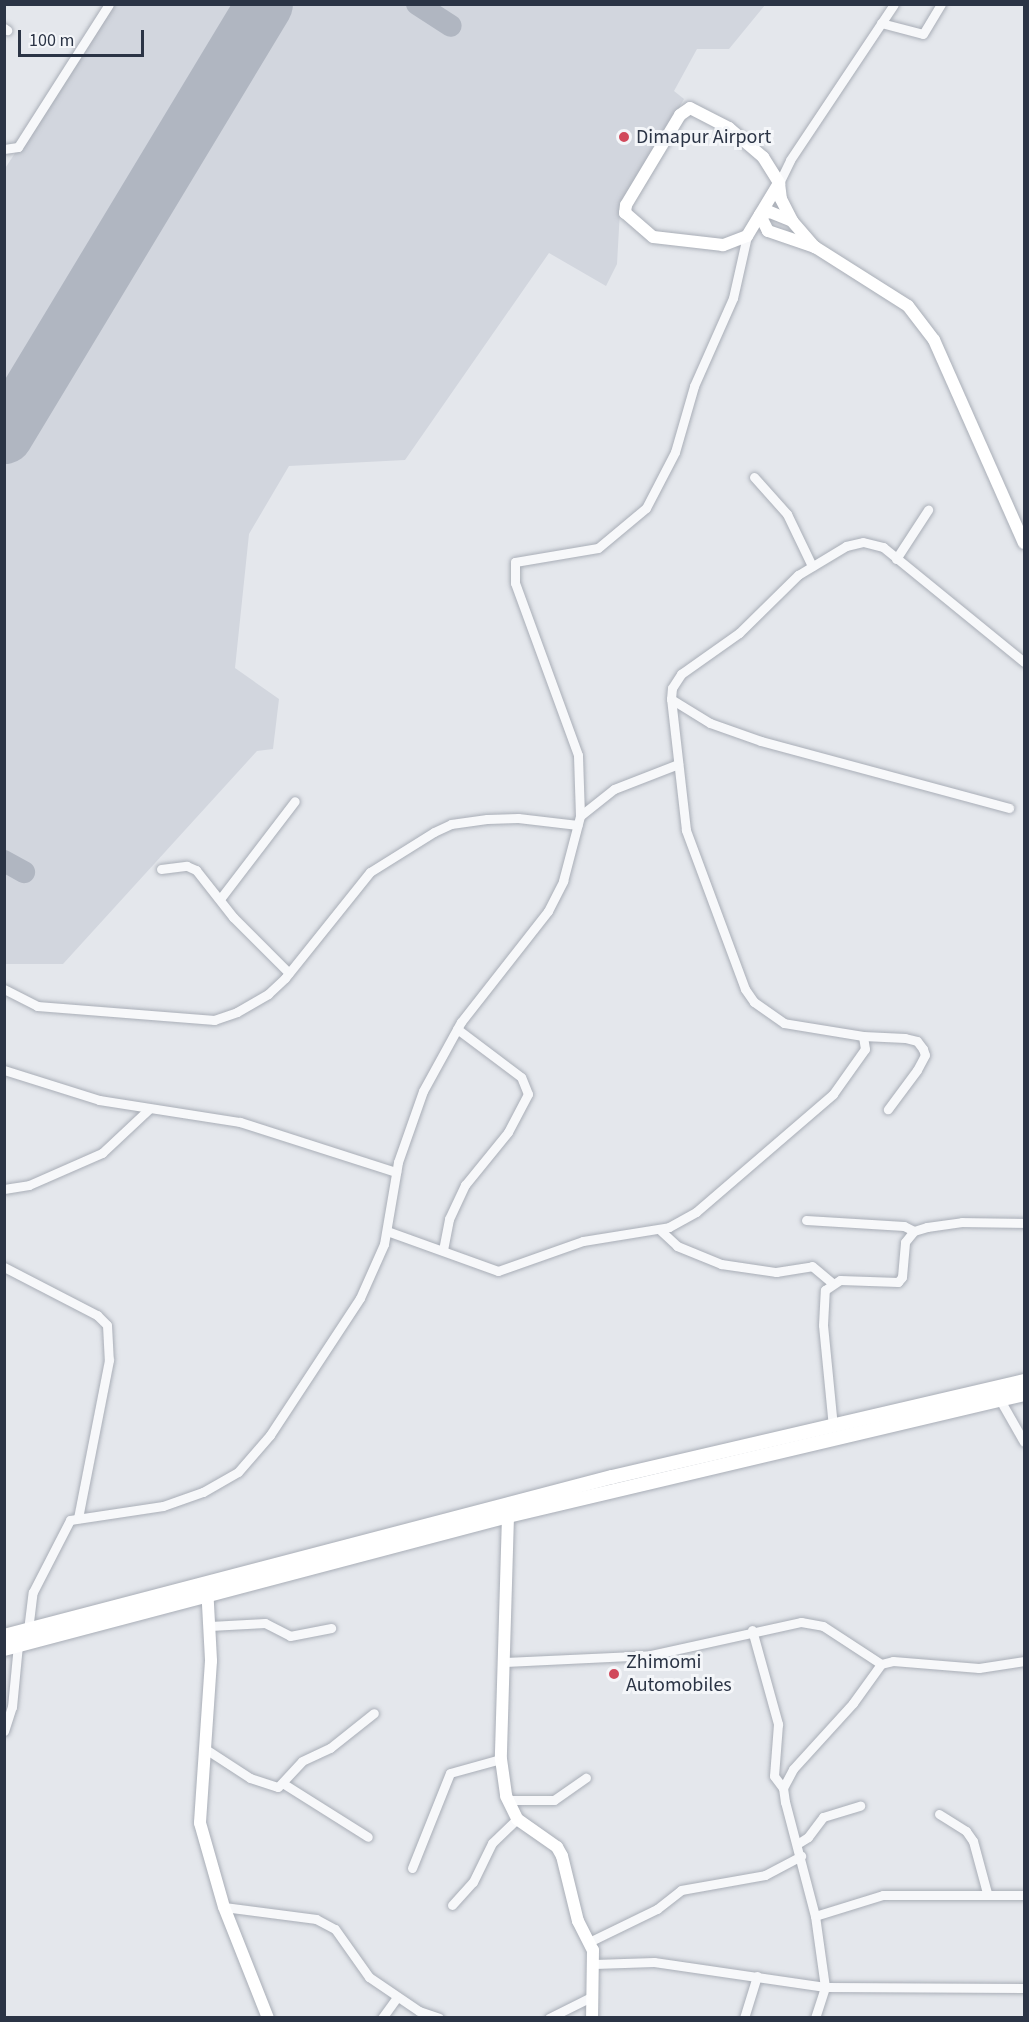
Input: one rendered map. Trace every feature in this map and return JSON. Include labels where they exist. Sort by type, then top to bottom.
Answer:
[{"type":"main road","points":[[11,1647],[208,1588],[612,1477],[1024,1381]]},
{"type":"main road","points":[[4,1636],[1024,1394]]},
{"type":"street","points":[[4,149],[18,147],[109,4]]},
{"type":"street","points":[[28,1630],[33,1592],[63,1529],[70,1520],[163,1506],[203,1492],[238,1472],[270,1435],[360,1298],[387,1231],[396,1172],[423,1091],[457,1029],[548,911],[563,881],[579,821],[578,755],[515,583],[515,562],[598,548],[646,508],[671,463],[694,386],[733,298],[747,236],[790,160],[894,4]]},
{"type":"street","points":[[881,23],[923,34],[941,4]]},
{"type":"street","points":[[815,247],[782,239],[747,236],[723,245],[665,240],[638,225],[625,213],[626,205],[680,115],[690,108],[720,122],[741,138],[763,157],[779,183],[783,206],[792,221],[815,247],[908,306],[934,340],[1024,543]]},
{"type":"street","points":[[760,215],[770,212],[792,221]]},
{"type":"street","points":[[760,215],[763,226],[782,239]]},
{"type":"street","points":[[754,477],[787,514],[812,566]]},
{"type":"street","points":[[896,559],[928,510]]},
{"type":"street","points":[[888,1109],[917,1070],[925,1055],[917,1041],[863,1036],[784,1023],[754,1002],[736,967],[690,846],[678,764],[671,699],[672,688],[681,674],[739,633],[812,566],[846,546],[862,542],[875,543],[1024,662]]},
{"type":"street","points":[[671,699],[710,723],[761,741],[1009,808]]},
{"type":"street","points":[[4,989],[37,1006],[214,1020],[237,1012],[268,994],[289,973],[370,872],[434,832],[451,824],[487,819],[579,821],[614,789],[678,764]]},
{"type":"street","points":[[220,899],[295,801]]},
{"type":"street","points":[[161,869],[187,866],[196,870],[289,973]]},
{"type":"street","points":[[442,1250],[455,1204],[508,1132],[524,1107],[528,1094],[521,1077],[457,1029]]},
{"type":"street","points":[[387,1231],[498,1271],[583,1241],[659,1229],[683,1222],[786,1131],[833,1094],[865,1049],[863,1036]]},
{"type":"street","points":[[4,1070],[99,1100],[240,1122],[396,1172]]},
{"type":"street","points":[[4,1189],[30,1185],[102,1153],[149,1109]]},
{"type":"street","points":[[806,1220],[904,1226],[915,1231],[949,1223],[1024,1223]]},
{"type":"street","points":[[659,1229],[677,1246],[721,1264],[776,1272],[812,1266],[832,1283],[900,1280],[904,1246],[915,1231]]},
{"type":"street","points":[[4,1267],[97,1315],[106,1325],[109,1360],[78,1518]]},
{"type":"street","points":[[832,1283],[822,1299],[833,1427]]},
{"type":"street","points":[[1000,1400],[1024,1442]]},
{"type":"street","points":[[508,1516],[501,1759],[507,1800],[517,1819],[557,1847],[578,1921],[589,1942],[594,1964],[592,2018]]},
{"type":"street","points":[[208,1588],[211,1671],[200,1822],[224,1907],[268,2018]]},
{"type":"street","points":[[210,1626],[266,1623],[290,1636],[331,1628]]},
{"type":"street","points":[[505,1662],[651,1655],[752,1630],[810,1623],[823,1626],[881,1664]]},
{"type":"street","points":[[752,1630],[778,1724],[774,1776],[783,1788],[815,1916],[825,1987],[815,2018]]},
{"type":"street","points":[[4,1731],[12,1707],[11,1647]]},
{"type":"street","points":[[783,1788],[785,1778],[853,1703],[881,1664],[893,1661],[979,1668],[1024,1661]]},
{"type":"street","points":[[204,1748],[260,1783],[271,1787],[284,1784],[302,1761],[330,1748],[374,1713]]},
{"type":"street","points":[[412,1868],[450,1773],[501,1759]]},
{"type":"street","points":[[507,1800],[554,1800],[586,1778]]},
{"type":"street","points":[[284,1784],[368,1837]]},
{"type":"street","points":[[797,1844],[808,1837],[822,1817],[860,1806]]},
{"type":"street","points":[[939,1814],[966,1831],[973,1841],[987,1893]]},
{"type":"street","points":[[452,1905],[473,1882],[492,1843],[517,1819]]},
{"type":"street","points":[[589,1942],[657,1908],[681,1890],[765,1875],[801,1856]]},
{"type":"street","points":[[815,1916],[884,1895],[987,1893],[1024,1895]]},
{"type":"street","points":[[224,1907],[316,1919],[335,1929],[369,1977],[397,1997],[439,2018]]},
{"type":"street","points":[[594,1964],[654,1962],[825,1987],[1024,1988]]},
{"type":"street","points":[[744,2018],[757,1976]]},
{"type":"street","points":[[382,2018],[397,1997]]},
{"type":"street","points":[[549,2018],[591,1997]]},
{"type":"shaded area","name":"Dimapur Airport","points":[[112,5],[765,5],[729,49],[697,49],[674,91],[684,99],[620,211],[617,264],[606,286],[549,253],[405,460],[289,466],[249,534],[235,668],[279,699],[273,749],[257,751],[63,964],[5,964],[4,170]]},
{"type":"taxiway","points":[[417,4],[451,26]]},
{"type":"taxiway","points":[[4,861],[24,872]]},
{"type":"runway","points":[[4,435],[264,4]]},
{"type":"place","name":"Dimapur Airport","points":[[624,137]]},
{"type":"place","name":"Zhimomi Automobiles","points":[[614,1674]]}]
